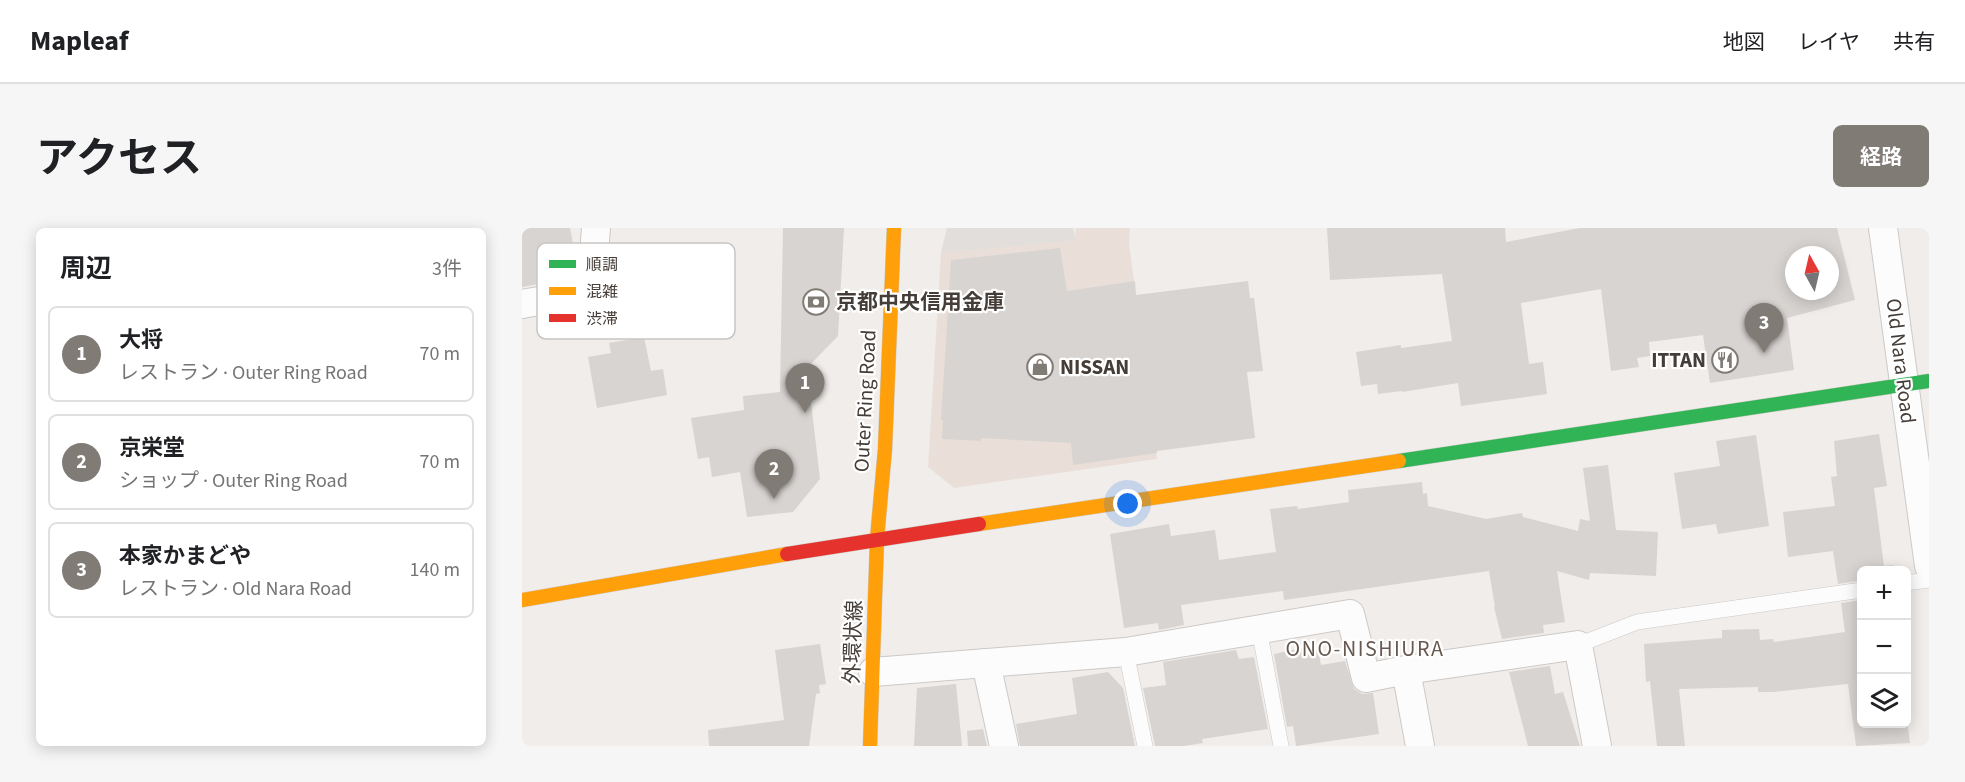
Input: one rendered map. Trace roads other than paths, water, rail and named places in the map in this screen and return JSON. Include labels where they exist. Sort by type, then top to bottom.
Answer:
[{"type":"street","points":[[596,243],[597,228]]},
{"type":"street","name":"Outer Ring Road","points":[[877,539],[885,449],[894,228]]},
{"type":"street","name":"Old Nara Road","points":[[1883,228],[1916,382],[1929,566]]},
{"type":"street","points":[[522,304],[537,301]]},
{"type":"street","points":[[522,600],[877,539],[1916,382]]},
{"type":"street","name":"外環状線","points":[[870,746],[877,539]]},
{"type":"street","points":[[873,672],[1126,652],[1350,614],[1366,678],[1578,645],[1597,746]]},
{"type":"street","points":[[986,663],[1004,746]]},
{"type":"street","points":[[1406,670],[1420,746]]},
{"type":"lane","points":[[1911,583],[1929,580]]},
{"type":"lane","points":[[1578,645],[1637,622],[1857,591]]},
{"type":"lane","points":[[1259,629],[1281,746]]},
{"type":"lane","points":[[1126,652],[1145,746]]},
{"type":"place","name":"京都中央信用金庫","points":[[816,302]]},
{"type":"place","name":"本家かまどや","points":[[1764,353]]},
{"type":"place","name":"ITTAN","points":[[1725,360]]},
{"type":"place","name":"NISSAN","points":[[1040,367]]},
{"type":"place","name":"大将","points":[[805,413]]},
{"type":"place","name":"京栄堂","points":[[774,499]]},
{"type":"district","name":"ONO-NISHIURA","points":[[1365,648]]}]
